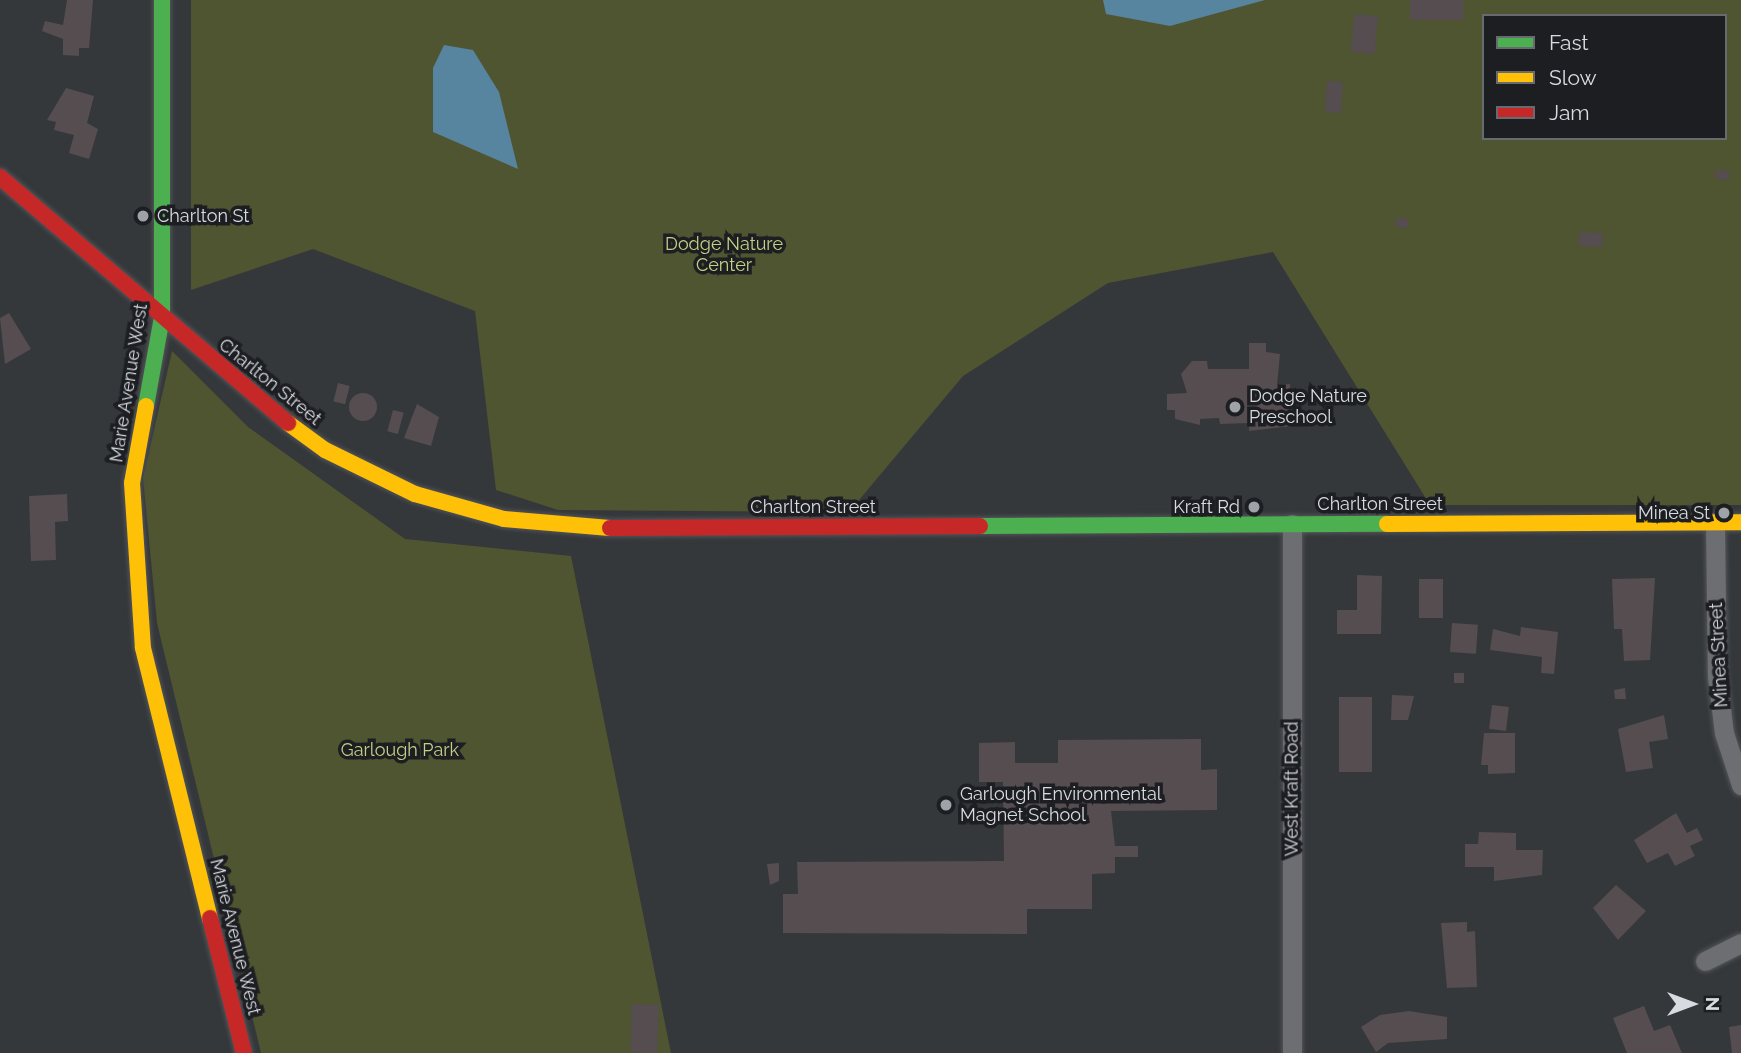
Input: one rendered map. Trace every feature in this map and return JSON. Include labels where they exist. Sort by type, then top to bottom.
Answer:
[{"type":"street","name":"Marie Avenue West","points":[[162,0],[162,317],[132,483],[137,605],[244,1053]]},
{"type":"street","name":"Charlton Street","points":[[0,177],[257,401],[325,450],[415,494],[504,519],[603,528],[1741,522]]},
{"type":"street","points":[[0,199],[19,191]]},
{"type":"street","name":"Minea Street","points":[[1716,522],[1717,677],[1724,733],[1741,785]]},
{"type":"street","name":"West Kraft Road","points":[[1292,524],[1292,1053]]},
{"type":"street","points":[[1705,961],[1741,943]]},
{"type":"green space","name":"Dodge Nature Center","points":[[191,0],[1741,0],[1741,505],[1430,505],[1273,252],[1108,283],[963,376],[849,512],[558,510],[496,490],[475,311],[313,249],[191,290]]},
{"type":"green space","name":"Garlough Park","points":[[172,351],[248,427],[405,539],[571,556],[671,1053],[261,1053],[157,623],[143,478]]},
{"type":"water","points":[[1103,0],[1265,0],[1170,26],[1106,14]]},
{"type":"water","points":[[444,45],[473,50],[499,92],[518,169],[433,132],[433,68]]},
{"type":"building","points":[[67,0],[93,0],[89,48],[79,48],[79,56],[63,55],[63,39],[42,31],[45,21],[63,25]]},
{"type":"building","points":[[1410,0],[1463,0],[1463,20],[1410,20]]},
{"type":"building","points":[[1354,14],[1378,16],[1375,54],[1351,52]]},
{"type":"building","points":[[1327,81],[1343,82],[1341,113],[1325,112]]},
{"type":"building","points":[[66,88],[94,96],[87,123],[98,129],[89,159],[69,153],[74,135],[54,130],[56,122],[47,120]]},
{"type":"building","points":[[1715,170],[1729,171],[1729,180],[1716,179]]},
{"type":"building","points":[[1396,218],[1409,219],[1408,228],[1395,227]]},
{"type":"building","points":[[1579,232],[1603,233],[1602,247],[1579,246]]},
{"type":"building","points":[[9,313],[31,349],[5,364],[0,318]]},
{"type":"building","points":[[1249,343],[1266,343],[1266,352],[1280,354],[1277,385],[1290,384],[1291,426],[1249,431],[1249,423],[1220,424],[1219,418],[1200,419],[1200,425],[1175,419],[1175,410],[1167,410],[1167,394],[1187,393],[1181,374],[1192,361],[1207,361],[1208,369],[1249,369]]},
{"type":"building","points":[[338,383],[350,386],[345,404],[333,401]]},
{"type":"building","points":[[363,393],[373,397],[377,407],[373,417],[363,421],[353,417],[349,407],[353,397]]},
{"type":"building","points":[[417,404],[439,417],[431,446],[404,438]]},
{"type":"building","points":[[393,410],[404,413],[398,434],[387,431]]},
{"type":"building","points":[[67,494],[68,521],[55,522],[56,560],[31,561],[29,496]]},
{"type":"building","points":[[1357,575],[1382,576],[1381,634],[1337,634],[1337,610],[1357,610]]},
{"type":"building","points":[[1655,578],[1650,660],[1624,661],[1622,629],[1614,629],[1612,579]]},
{"type":"building","points":[[1419,579],[1443,579],[1443,618],[1419,618]]},
{"type":"building","points":[[1452,623],[1478,625],[1476,654],[1450,652]]},
{"type":"building","points":[[1521,627],[1558,632],[1554,674],[1541,673],[1542,657],[1490,650],[1493,629],[1520,636]]},
{"type":"building","points":[[1454,673],[1464,673],[1464,683],[1454,683]]},
{"type":"building","points":[[1625,688],[1626,699],[1615,699],[1614,690]]},
{"type":"building","points":[[1392,695],[1414,696],[1408,720],[1391,720]]},
{"type":"building","points":[[1339,697],[1372,697],[1372,772],[1339,772]]},
{"type":"building","points":[[1492,705],[1509,707],[1506,731],[1489,729]]},
{"type":"building","points":[[1664,715],[1668,739],[1649,742],[1653,768],[1626,772],[1618,729]]},
{"type":"building","points":[[1484,733],[1515,733],[1515,773],[1488,774],[1488,765],[1481,765]]},
{"type":"building","points":[[1201,739],[1201,770],[1217,769],[1217,810],[1111,811],[1115,846],[1138,846],[1138,857],[1115,857],[1115,873],[1092,874],[1092,909],[1027,909],[1027,934],[783,933],[783,894],[798,894],[797,862],[1004,861],[1003,782],[979,782],[979,743],[1015,742],[1015,763],[1058,763],[1058,740]]},
{"type":"building","points":[[1676,813],[1687,833],[1697,828],[1703,840],[1690,846],[1695,856],[1675,866],[1668,853],[1647,863],[1634,840]]},
{"type":"building","points":[[1479,832],[1516,833],[1516,850],[1543,850],[1542,875],[1494,881],[1494,867],[1465,867],[1465,844],[1478,844]]},
{"type":"building","points":[[779,863],[779,881],[770,885],[767,864]]},
{"type":"building","points":[[1616,885],[1646,911],[1618,940],[1593,908]]},
{"type":"building","points":[[1467,922],[1467,932],[1475,931],[1477,987],[1447,988],[1441,923]]},
{"type":"building","points":[[632,1004],[659,1005],[657,1053],[630,1052]]},
{"type":"building","points":[[1644,1006],[1654,1031],[1670,1025],[1682,1053],[1627,1053],[1613,1018]]},
{"type":"building","points":[[1409,1011],[1447,1017],[1447,1039],[1388,1043],[1376,1052],[1361,1027],[1380,1015]]},
{"type":"building","points":[[1741,1025],[1741,1053],[1732,1053],[1729,1027]]},
{"type":"traffic: fast","points":[[146,406],[162,317],[162,0]]},
{"type":"traffic: fast","points":[[980,526],[1387,524]]},
{"type":"traffic: slow","points":[[146,406],[132,483],[143,648],[210,918]]},
{"type":"traffic: slow","points":[[288,423],[325,450],[415,494],[504,519],[610,528]]},
{"type":"traffic: slow","points":[[1387,524],[1741,522]]},
{"type":"traffic: jam","points":[[0,177],[288,423]]},
{"type":"traffic: jam","points":[[610,528],[980,526]]},
{"type":"traffic: jam","points":[[210,918],[244,1053]]},
{"type":"place","name":"Charlton St","points":[[143,216]]},
{"type":"place","name":"Dodge Nature Preschool","points":[[1235,407]]},
{"type":"place","name":"Kraft Rd","points":[[1254,507]]},
{"type":"place","name":"Minea St","points":[[1724,513]]},
{"type":"place","name":"Garlough Environmental Magnet School","points":[[946,805]]}]
